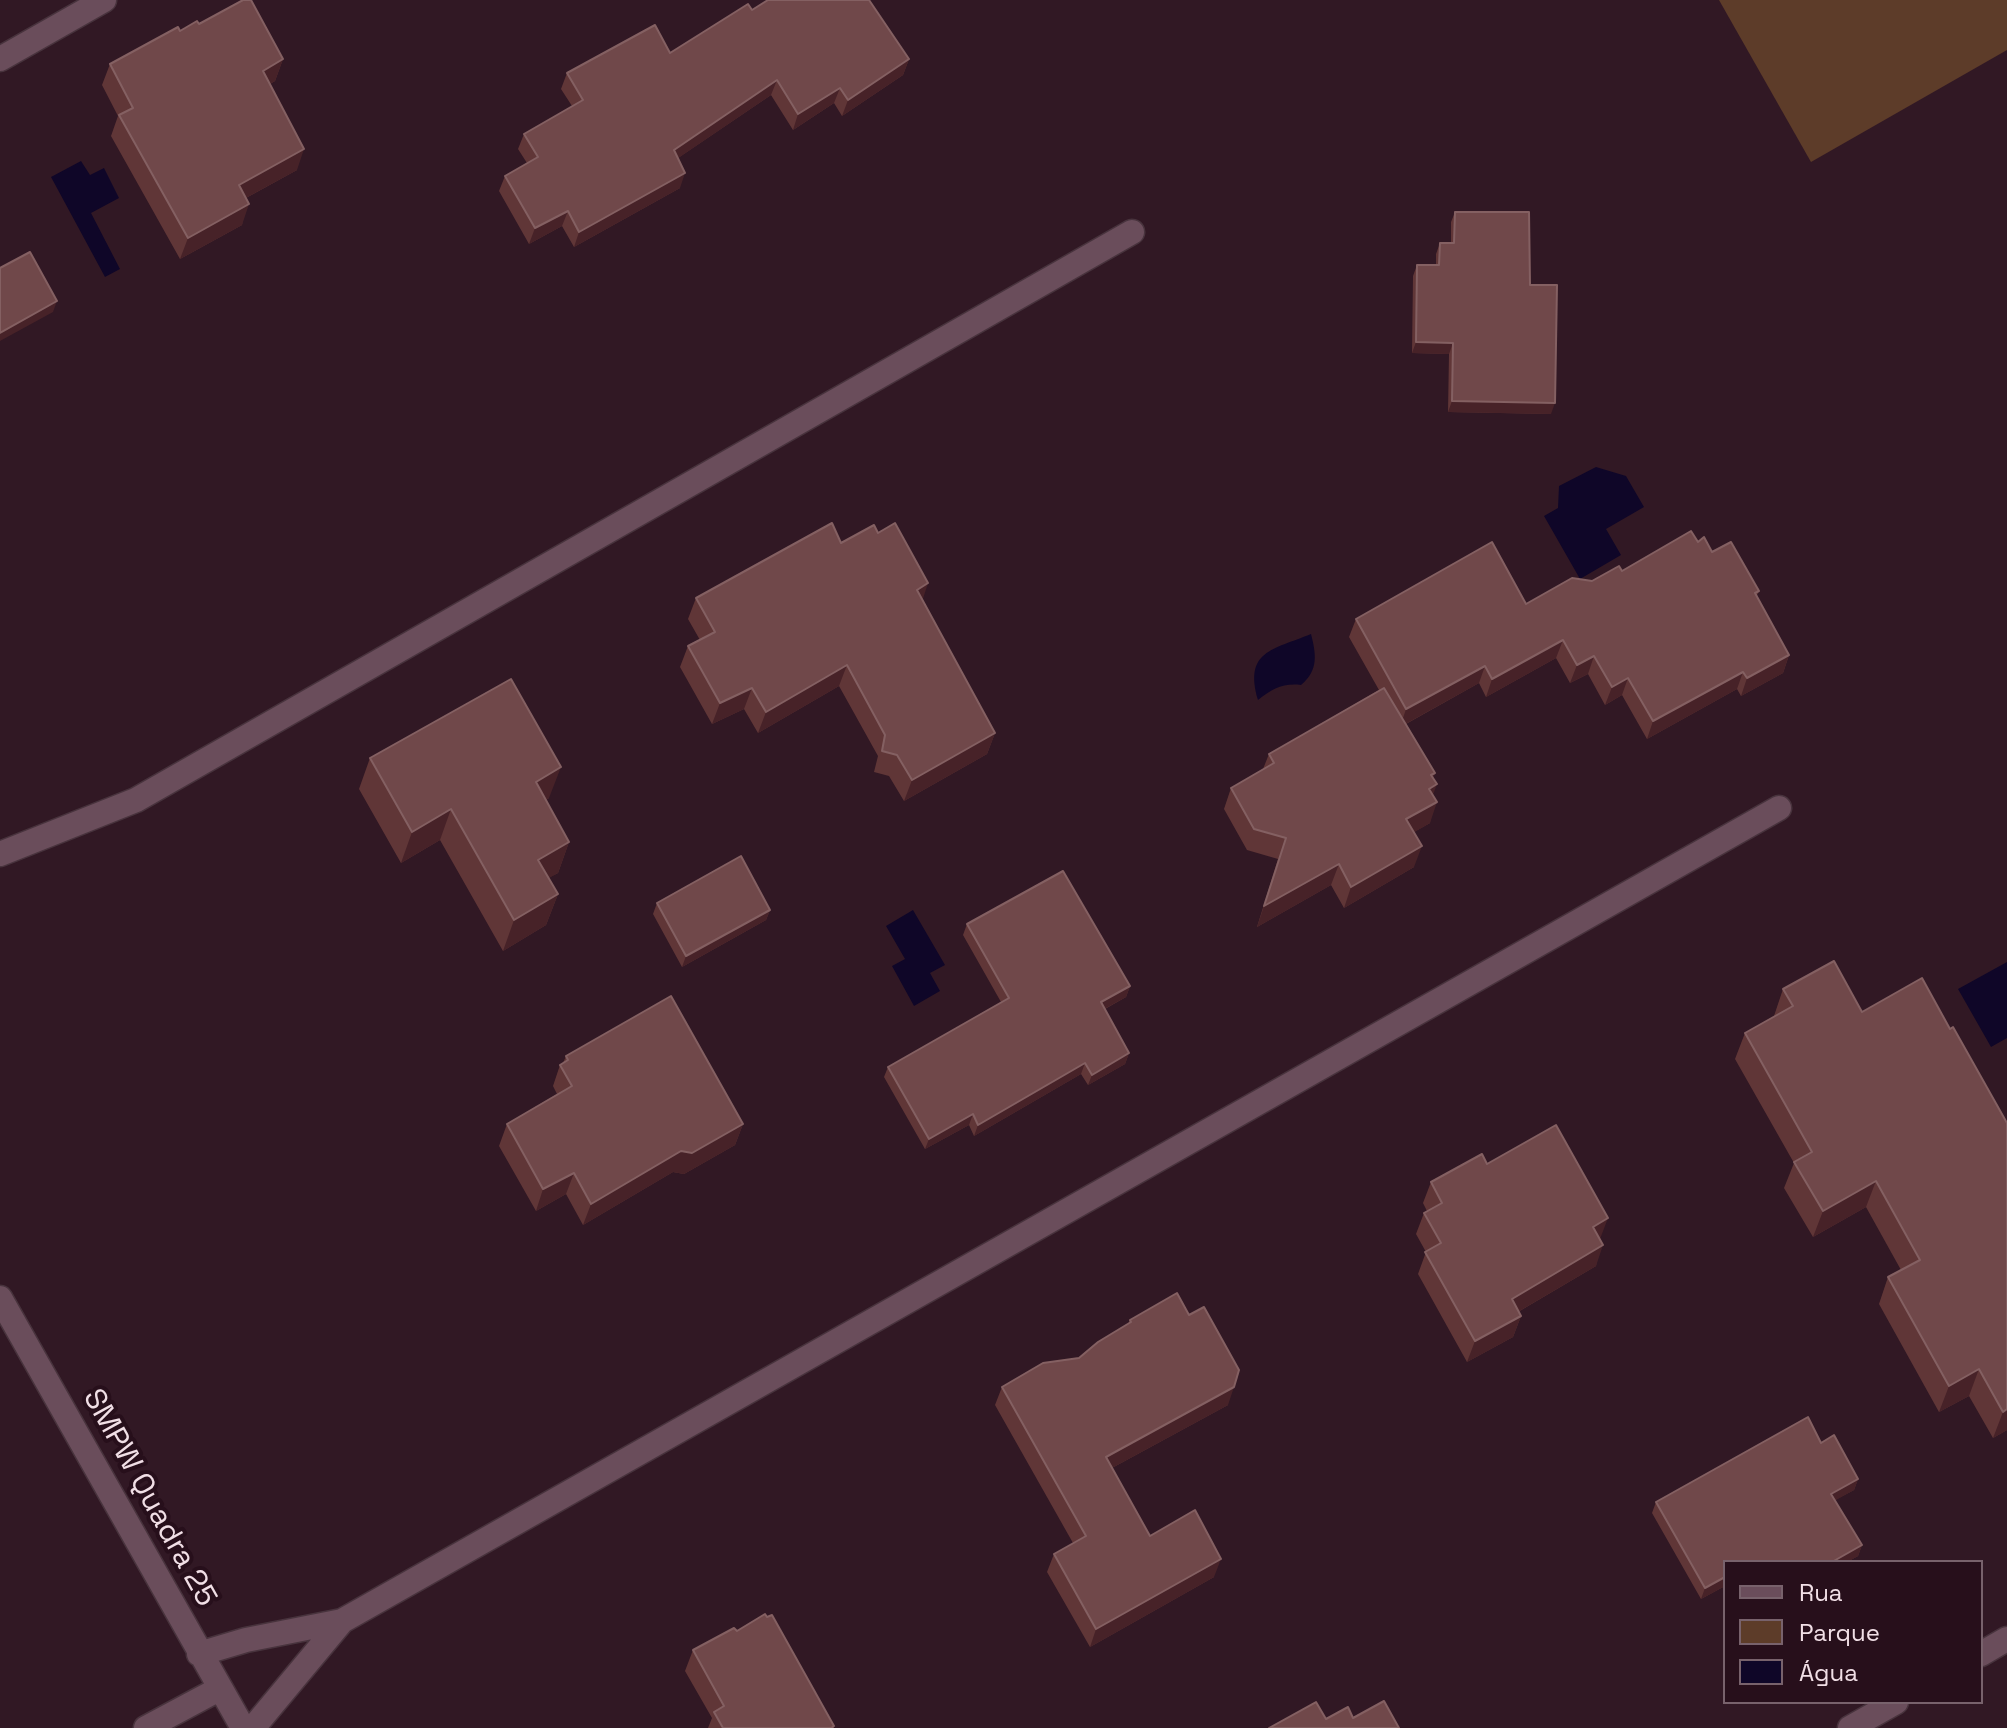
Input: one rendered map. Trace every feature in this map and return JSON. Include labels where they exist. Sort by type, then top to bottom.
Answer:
[{"type":"street","points":[[0,59],[104,0]]},
{"type":"street","points":[[0,854],[136,800],[1132,232]]},
{"type":"street","points":[[199,1654],[246,1640],[342,1621],[1779,808]]},
{"type":"street","name":"SMPW Quadra 25","points":[[0,1298],[243,1728]]},
{"type":"street","points":[[253,1728],[342,1621]]},
{"type":"street","points":[[1983,1653],[2007,1639]]},
{"type":"street","points":[[146,1728],[219,1689]]},
{"type":"street","points":[[1850,1728],[1892,1704]]},
{"type":"green space","points":[[1719,0],[2007,0],[2007,50],[1811,162]]},
{"type":"water","points":[[81,161],[90,175],[104,168],[119,198],[91,213],[120,269],[105,277],[51,177]]},
{"type":"water","points":[[1596,467],[1626,476],[1644,507],[1606,529],[1621,555],[1580,579],[1544,516],[1558,508],[1559,486]]},
{"type":"water","points":[[1311,634],[1315,661],[1307,679],[1301,685],[1278,688],[1258,700],[1255,671],[1258,662],[1273,649]]},
{"type":"water","points":[[913,910],[945,965],[930,973],[940,991],[914,1006],[892,966],[905,959],[886,926]]},
{"type":"water","points":[[2007,962],[2007,1038],[1991,1047],[1958,989]]},
{"type":"building","points":[[243,0],[251,0],[283,59],[263,71],[304,149],[239,185],[249,204],[188,238],[119,115],[133,108],[110,64],[178,27],[180,31],[197,21],[199,24]]},
{"type":"building","points":[[768,0],[869,0],[909,59],[848,100],[840,88],[798,114],[777,80],[674,150],[685,173],[579,232],[568,211],[535,228],[505,176],[538,157],[524,134],[583,100],[567,73],[655,25],[670,53],[748,4],[752,10]]},
{"type":"building","points":[[1455,212],[1529,212],[1530,285],[1557,285],[1555,403],[1452,401],[1453,343],[1416,342],[1417,265],[1439,265],[1440,243],[1454,243]]},
{"type":"building","points":[[30,252],[57,301],[0,333],[0,268]]},
{"type":"building","points":[[832,523],[841,543],[874,525],[878,533],[895,523],[928,583],[917,590],[995,733],[912,780],[897,755],[882,751],[885,735],[847,665],[766,712],[752,688],[720,703],[688,646],[715,632],[696,598]]},
{"type":"building","points":[[1691,531],[1698,542],[1704,537],[1712,552],[1731,542],[1759,591],[1755,593],[1789,655],[1747,678],[1743,672],[1653,721],[1628,678],[1612,687],[1594,656],[1577,665],[1563,640],[1492,679],[1485,666],[1406,709],[1356,619],[1492,542],[1526,604],[1572,578],[1592,581],[1619,566],[1622,571]]},
{"type":"building","points":[[511,679],[561,767],[536,782],[569,842],[538,860],[558,894],[514,920],[451,809],[412,832],[370,758]]},
{"type":"building","points":[[1384,688],[1435,773],[1431,775],[1437,784],[1429,789],[1437,802],[1406,819],[1422,846],[1351,887],[1339,864],[1264,906],[1286,838],[1254,829],[1231,788],[1274,763],[1269,754]]},
{"type":"building","points":[[741,856],[770,910],[686,956],[657,903]]},
{"type":"building","points":[[1063,871],[1130,986],[1101,1002],[1129,1053],[1092,1075],[1085,1063],[978,1125],[973,1114],[929,1139],[888,1067],[1009,998],[967,924]]},
{"type":"building","points":[[1834,961],[1862,1012],[1922,978],[2007,1123],[2007,1409],[2003,1412],[1979,1369],[1949,1386],[1888,1277],[1920,1260],[1876,1181],[1823,1211],[1794,1162],[1812,1152],[1745,1033],[1793,1006],[1783,989]]},
{"type":"building","points":[[671,996],[743,1124],[692,1153],[681,1151],[591,1204],[574,1173],[543,1189],[507,1124],[572,1086],[560,1065],[568,1060],[566,1056]]},
{"type":"building","points":[[1556,1125],[1608,1218],[1593,1227],[1603,1245],[1512,1299],[1521,1316],[1475,1341],[1425,1252],[1441,1243],[1424,1213],[1442,1203],[1431,1182],[1482,1154],[1487,1164]]},
{"type":"building","points":[[1177,1293],[1189,1315],[1204,1307],[1239,1370],[1234,1387],[1106,1457],[1150,1536],[1195,1510],[1221,1559],[1096,1629],[1054,1554],[1086,1536],[1002,1387],[1043,1363],[1079,1358],[1130,1320]]},
{"type":"building","points":[[1808,1417],[1821,1443],[1834,1435],[1858,1479],[1831,1494],[1862,1545],[1836,1560],[1723,1560],[1723,1578],[1705,1588],[1656,1502]]},
{"type":"building","points":[[765,1614],[767,1617],[772,1615],[834,1726],[831,1728],[723,1728],[714,1712],[724,1706],[693,1650],[734,1628],[737,1631]]},
{"type":"building","points":[[1384,1701],[1399,1728],[1269,1728],[1316,1702],[1326,1719],[1348,1707],[1353,1718]]}]
